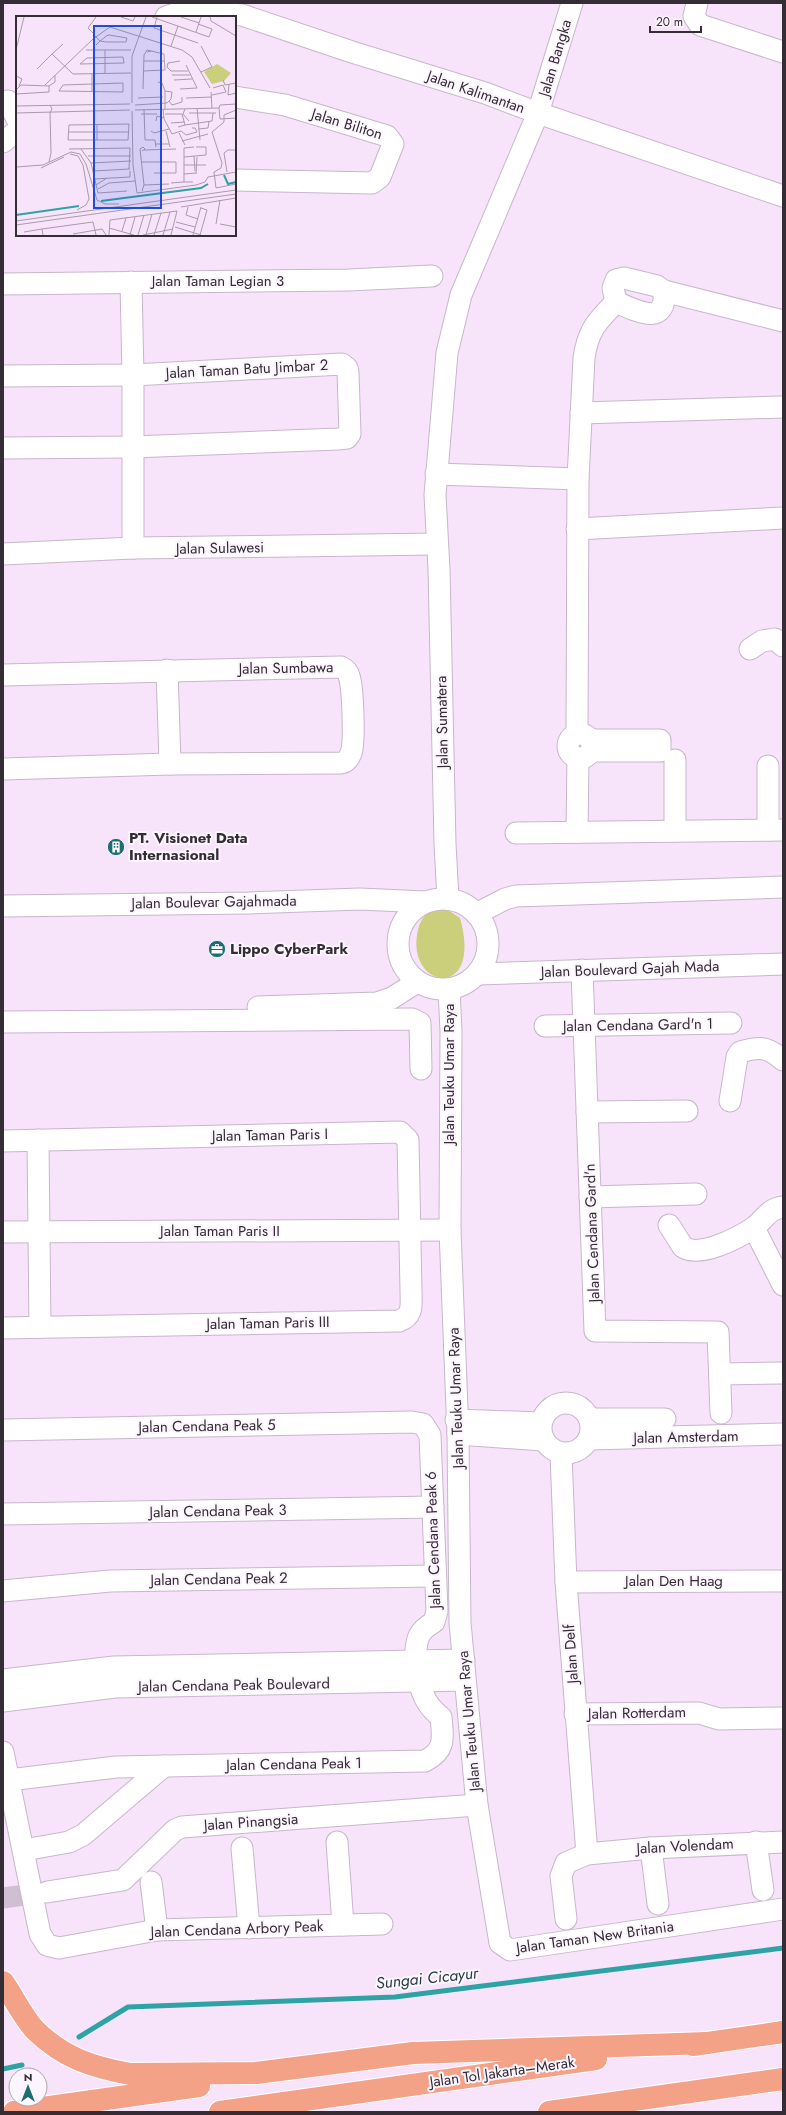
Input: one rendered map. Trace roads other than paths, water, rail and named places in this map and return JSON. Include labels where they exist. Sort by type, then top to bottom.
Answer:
[{"type":"highway","points":[[3,1982],[35,2030],[70,2057],[110,2070],[130,2074],[256,2073],[413,2053],[707,2043]]},
{"type":"highway","name":"Jalan Tol Jakarta–Merak","points":[[220,2112],[783,2032]]},
{"type":"highway","points":[[14,2112],[206,2086],[256,2073]]},
{"type":"highway","points":[[549,2112],[783,2079]]},
{"type":"street","name":"Jalan Bangka","points":[[436,474],[446,353],[461,295],[538,113],[572,3]]},
{"type":"street","name":"Jalan Kalimantan","points":[[169,16],[187,10],[242,15],[352,52],[485,93],[538,113],[783,196]]},
{"type":"street","points":[[696,12],[700,25],[783,52]]},
{"type":"street","name":"Jalan Biliton","points":[[236,97],[285,105],[387,136],[393,144],[380,177],[372,183],[236,180]]},
{"type":"street","points":[[3,142],[16,132]]},
{"type":"street","name":"Jalan Taman Legian 3","points":[[3,284],[349,280],[432,276]]},
{"type":"street","points":[[616,302],[614,285],[616,280],[624,278],[657,286],[664,291],[783,321]]},
{"type":"street","points":[[131,282],[133,375],[133,548]]},
{"type":"street","points":[[616,302],[641,313],[651,314],[658,312],[663,305],[664,291]]},
{"type":"street","points":[[577,832],[584,746],[577,529],[581,413],[586,342],[595,324],[616,302]]},
{"type":"street","name":"Jalan Taman Batu Jimbar 2","points":[[3,376],[133,375],[342,364],[347,368],[350,434],[347,438],[132,446]]},
{"type":"street","points":[[581,413],[783,407]]},
{"type":"street","points":[[3,448],[132,446]]},
{"type":"street","points":[[436,474],[578,478]]},
{"type":"street","name":"Jalan Sumatera","points":[[436,474],[437,544],[440,569],[444,836],[448,899]]},
{"type":"street","points":[[577,529],[783,518]]},
{"type":"street","name":"Jalan Sulawesi","points":[[3,554],[133,548],[437,544]]},
{"type":"street","points":[[750,650],[762,641],[775,639],[783,646]]},
{"type":"street","name":"Jalan Sumbawa","points":[[3,675],[342,667],[347,670],[350,682],[353,745],[349,758],[346,762],[341,763],[170,764],[3,769]]},
{"type":"street","points":[[167,670],[170,764]]},
{"type":"street","points":[[675,760],[675,831]]},
{"type":"street","points":[[516,833],[776,830],[768,766]]},
{"type":"street","points":[[476,914],[505,899],[516,896],[783,887]]},
{"type":"street","name":"Jalan Boulevar Gajahmada","points":[[3,906],[249,903],[360,899],[426,902]]},
{"type":"street","points":[[448,899],[458,902],[476,914],[487,933],[488,944],[483,965],[477,974],[459,987],[438,989],[417,982],[403,966],[397,945],[402,924],[416,907],[426,902],[448,899]]},
{"type":"street","name":"Jalan Boulevard Gajah Mada","points":[[477,974],[783,964]]},
{"type":"street","name":"Jalan Cendana Gard'n","points":[[582,970],[595,1331],[718,1332],[721,1412]]},
{"type":"street","points":[[358,1020],[417,982]]},
{"type":"street","name":"Jalan Teuku Umar Raya","points":[[449,989],[451,1031],[443,1230],[457,1427],[460,1622],[477,1805]]},
{"type":"street","points":[[3,1008],[273,1007],[377,1003],[392,998]]},
{"type":"street","points":[[3,1022],[412,1019],[420,1023],[421,1070]]},
{"type":"street","name":"Jalan Cendana Gard'n 1","points":[[544,1026],[731,1023]]},
{"type":"street","points":[[730,1101],[737,1057],[740,1052],[763,1047],[772,1050],[783,1060]]},
{"type":"street","points":[[587,1112],[687,1111]]},
{"type":"street","name":"Jalan Taman Paris I","points":[[3,1141],[400,1132],[408,1140],[411,1230]]},
{"type":"street","points":[[38,1140],[40,1327]]},
{"type":"street","points":[[590,1197],[696,1194]]},
{"type":"street","points":[[670,1225],[683,1247],[690,1250],[704,1251],[754,1228],[773,1208],[783,1207]]},
{"type":"street","points":[[754,1228],[783,1285]]},
{"type":"street","name":"Jalan Taman Paris III","points":[[3,1328],[399,1321],[405,1319],[410,1313],[411,1230]]},
{"type":"street","name":"Jalan Taman Paris II","points":[[3,1232],[443,1230]]},
{"type":"street","points":[[720,1374],[783,1373]]},
{"type":"street","points":[[564,1403],[580,1407],[590,1429],[578,1451],[561,1454],[554,1451],[542,1432],[549,1409],[564,1403]]},
{"type":"street","name":"Jalan Amsterdam","points":[[590,1429],[666,1419]]},
{"type":"street","name":"Jalan Cendana Peak 5","points":[[3,1430],[412,1422]]},
{"type":"street","name":"Jalan Cendana Peak 6","points":[[412,1422],[423,1424],[430,1435],[437,1611],[434,1622],[422,1629],[417,1641],[417,1671]]},
{"type":"street","points":[[457,1427],[542,1432]]},
{"type":"street","name":"Jalan Amsterdam","points":[[590,1429],[783,1434]]},
{"type":"street","name":"Jalan Delf","points":[[561,1454],[566,1582],[587,1854]]},
{"type":"street","name":"Jalan Cendana Peak 3","points":[[3,1514],[433,1507]]},
{"type":"street","name":"Jalan Cendana Peak 2","points":[[3,1592],[110,1581],[435,1576]]},
{"type":"street","name":"Jalan Den Haag","points":[[566,1582],[783,1581]]},
{"type":"street","name":"Jalan Cendana Peak Boulevard","points":[[3,1680],[114,1667],[162,1676]]},
{"type":"street","name":"Jalan Cendana Peak Boulevard","points":[[3,1700],[115,1687],[162,1676],[464,1670]]},
{"type":"street","name":"Jalan Cendana Peak 1","points":[[9,1780],[116,1767],[425,1762],[435,1756],[443,1740],[441,1717],[432,1709],[423,1696],[417,1671]]},
{"type":"street","name":"Jalan Rotterdam","points":[[575,1714],[700,1712],[717,1705],[783,1704]]},
{"type":"street","name":"Jalan Rotterdam","points":[[700,1712],[715,1718],[783,1718]]},
{"type":"street","name":"Jalan Cendana Arbory Peak","points":[[3,1752],[40,1934],[47,1945],[59,1948],[157,1930],[382,1924]]},
{"type":"street","points":[[24,1850],[69,1842],[83,1835],[164,1766]]},
{"type":"street","name":"Jalan Pinangsia","points":[[47,1892],[123,1880],[175,1830],[182,1827],[477,1805]]},
{"type":"street","name":"Jalan Taman New Britania","points":[[477,1805],[497,1935],[500,1943],[510,1950],[783,1909]]},
{"type":"street","points":[[337,1842],[343,1925]]},
{"type":"street","points":[[756,1842],[764,1890]]},
{"type":"street","name":"Jalan Volendam","points":[[566,1919],[561,1876],[566,1863],[587,1854],[651,1848],[756,1842],[783,1842]]},
{"type":"street","points":[[242,1848],[249,1928]]},
{"type":"street","points":[[651,1848],[658,1904]]},
{"type":"street","points":[[151,1882],[157,1930]]},
{"type":"waterway","name":"Sungai Cicayur","points":[[79,2037],[128,2007],[395,1997],[783,1948]]},
{"type":"waterway","name":"Sungai Cicayur","points":[[3,2069],[22,2065]]},
{"type":"tunnel","points":[[3,1898],[47,1892]]},
{"type":"place","name":"PT. Visionet Data Internasional","points":[[116,847]]},
{"type":"place","name":"Lippo CyberPark","points":[[217,949]]}]
